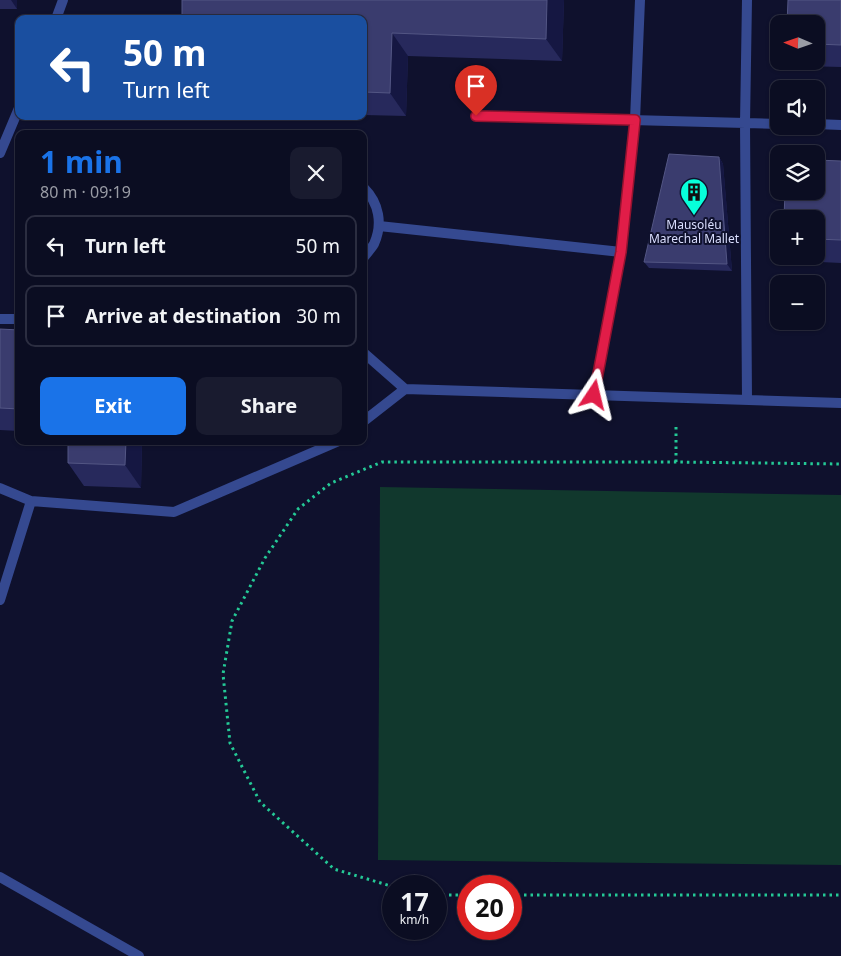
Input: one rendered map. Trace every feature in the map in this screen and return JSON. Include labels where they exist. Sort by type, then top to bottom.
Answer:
[{"type":"lane","points":[[58,15],[64,0]]},
{"type":"lane","points":[[594,395],[621,252],[635,120],[640,0]]},
{"type":"lane","points":[[747,0],[745,123],[747,400]]},
{"type":"lane","points":[[476,116],[770,124]]},
{"type":"lane","points":[[0,153],[15,117]]},
{"type":"lane","points":[[825,124],[841,125]]},
{"type":"lane","points":[[367,191],[378,210],[379,226],[374,245],[367,253]]},
{"type":"lane","points":[[379,226],[621,252]]},
{"type":"lane","points":[[0,319],[15,319]]},
{"type":"lane","points":[[367,356],[405,388],[841,402]]},
{"type":"lane","points":[[367,419],[405,388]]},
{"type":"lane","points":[[0,488],[31,502],[174,512],[330,445]]},
{"type":"lane","points":[[0,600],[31,502]]},
{"type":"lane","points":[[0,877],[139,956]]},
{"type":"path","points":[[676,462],[677,397]]},
{"type":"path","points":[[382,883],[334,869],[260,802],[230,743],[223,674],[232,621],[265,558],[298,509],[331,484],[382,462],[841,464]]},
{"type":"path","points":[[522,895],[841,895]]},
{"type":"green space","points":[[380,487],[841,495],[841,865],[378,860]]},
{"type":"building","points":[[182,0],[547,0],[546,39],[392,33],[390,93],[367,92],[367,15],[182,15]]},
{"type":"building","points":[[788,0],[841,0],[841,45],[825,44],[825,15],[787,15]]},
{"type":"building","name":"Mausoléu Marechal Mallet","points":[[669,154],[719,157],[727,264],[644,262]]},
{"type":"building","points":[[825,160],[841,161],[841,240],[825,239],[825,210],[784,210],[785,200],[825,200]]},
{"type":"building","points":[[0,329],[15,330],[15,409],[0,408]]},
{"type":"building","points":[[68,445],[126,445],[125,465],[68,463]]},
{"type":"place","name":"Mausoléu Marechal Mallet","points":[[694,216]]},
{"type":"route","points":[[476,116],[635,120],[621,252],[594,395]]}]
